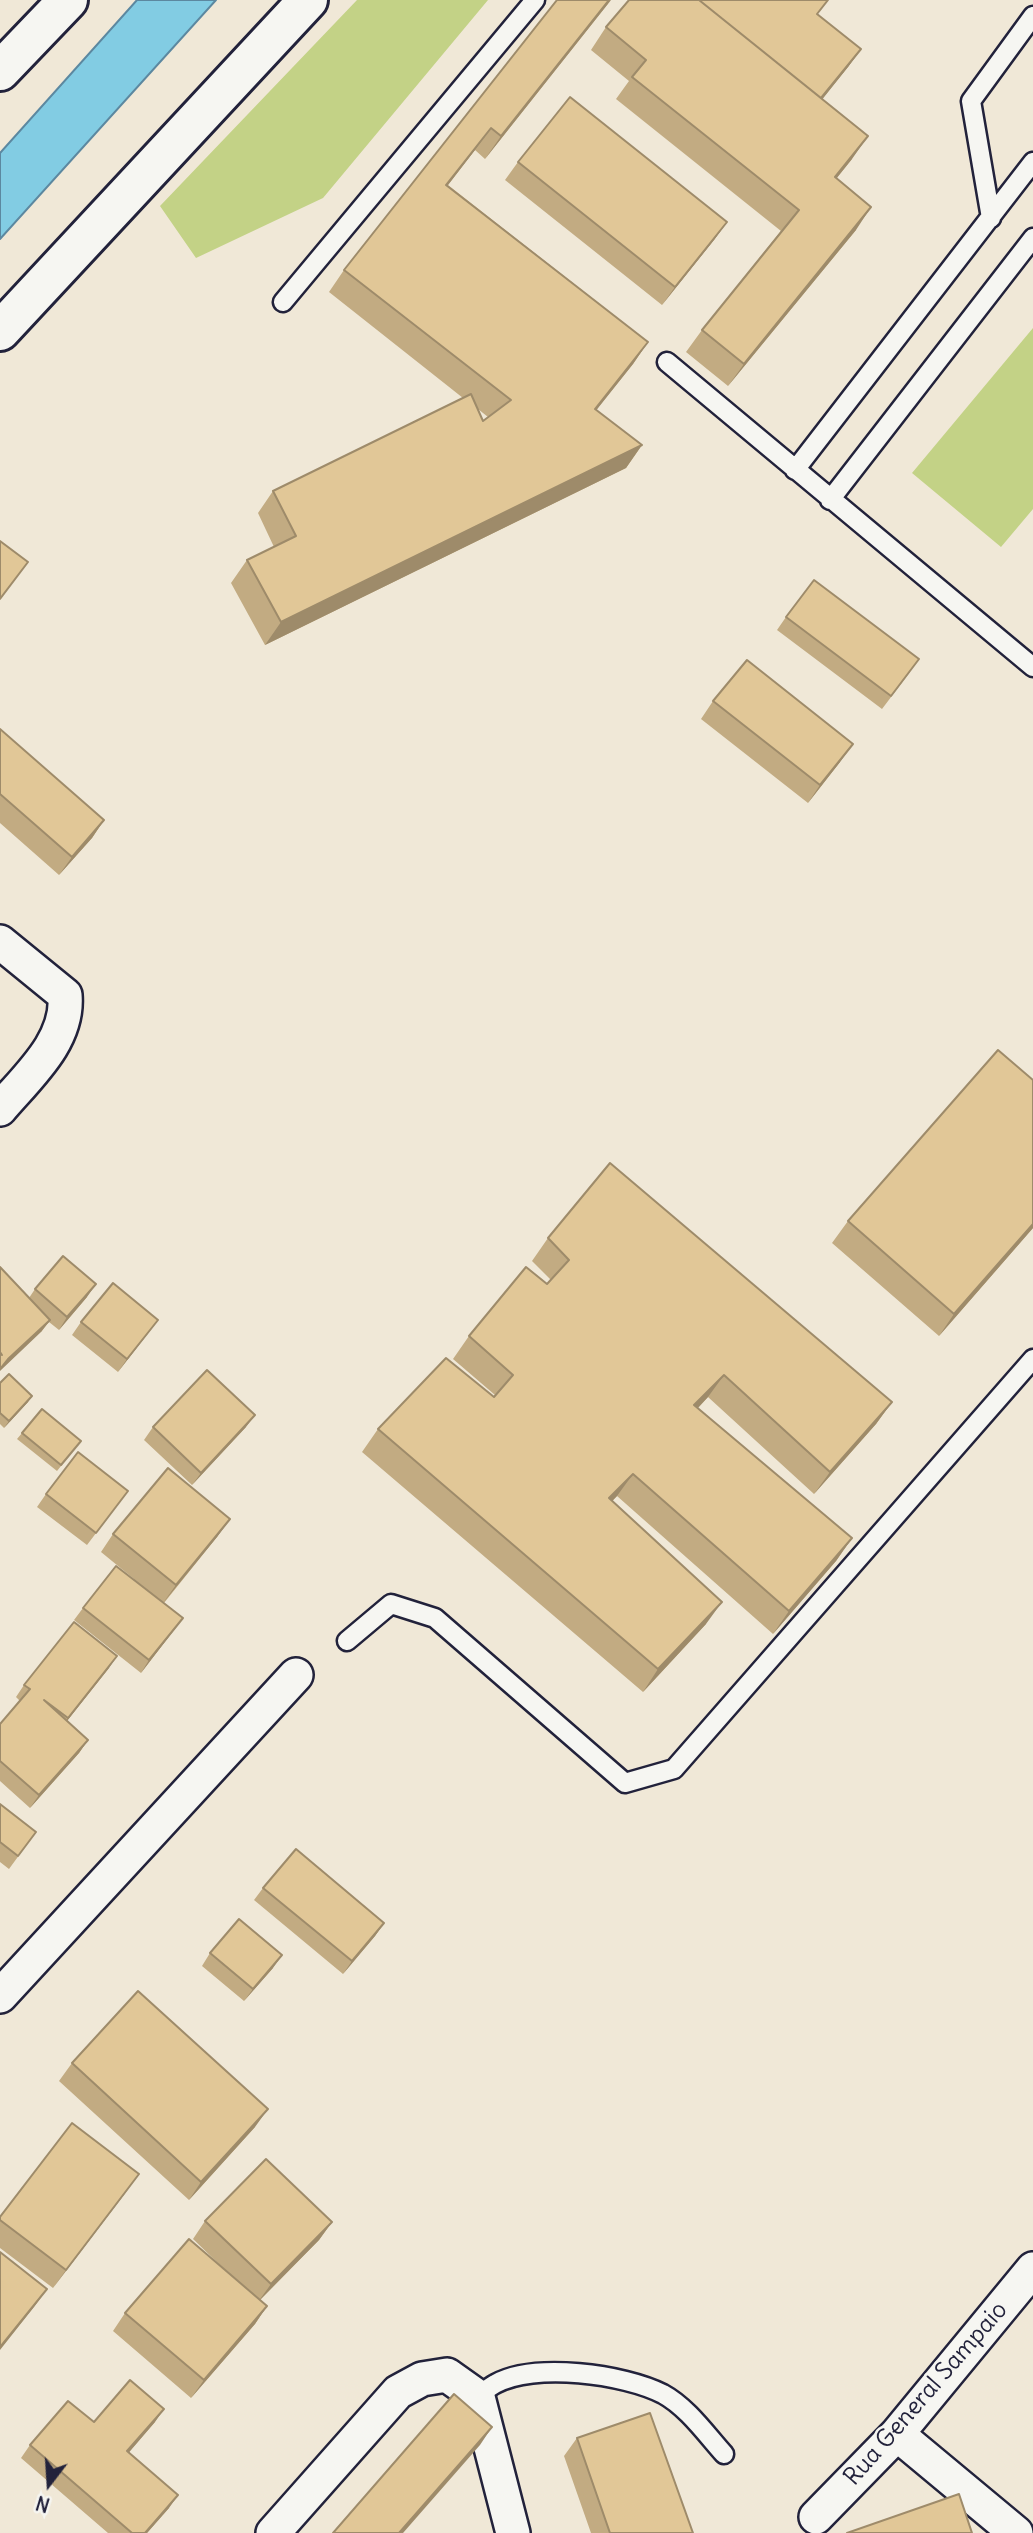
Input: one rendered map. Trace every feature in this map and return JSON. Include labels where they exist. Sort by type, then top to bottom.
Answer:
[{"type":"main road","points":[[0,71],[68,0]]},
{"type":"main road","points":[[0,331],[308,0]]},
{"type":"street","points":[[0,942],[65,995],[66,1015],[56,1041],[0,1109]]},
{"type":"street","points":[[0,1996],[296,1675]]},
{"type":"street","name":"Rua General Sampaio","points":[[816,2517],[897,2434],[1033,2269]]},
{"type":"street","points":[[273,2533],[398,2392],[422,2379],[447,2375],[463,2383],[478,2397],[513,2533]]},
{"type":"street","points":[[897,2434],[1016,2533]]},
{"type":"lane","points":[[283,302],[535,0]]},
{"type":"lane","points":[[990,218],[971,101],[1033,16]]},
{"type":"lane","points":[[795,470],[1033,162]]},
{"type":"lane","points":[[830,500],[1033,238]]},
{"type":"lane","points":[[667,362],[1033,667]]},
{"type":"lane","points":[[348,1641],[391,1604],[435,1618],[625,1783],[674,1769],[1033,1359]]},
{"type":"lane","points":[[478,2397],[495,2383],[515,2378],[557,2372],[607,2375],[664,2395],[682,2409],[724,2454]]},
{"type":"green space","points":[[357,0],[488,0],[323,198],[196,258],[160,206]]},
{"type":"green space","points":[[1033,328],[1033,509],[1001,547],[912,473]]},
{"type":"water","points":[[137,0],[216,0],[0,239],[0,153]]},
{"type":"building","points":[[557,0],[609,0],[501,136],[491,128],[446,185],[648,342],[595,409],[642,445],[281,622],[247,560],[296,536],[273,491],[471,394],[483,421],[511,400],[344,270]]},
{"type":"building","points":[[629,0],[699,0],[868,136],[835,177],[871,207],[744,364],[702,330],[799,210],[632,77],[646,60],[606,27]]},
{"type":"building","points":[[699,0],[828,0],[817,14],[861,49],[821,98]]},
{"type":"building","points":[[570,97],[727,222],[675,287],[518,162]]},
{"type":"building","points":[[0,541],[28,562],[0,599]]},
{"type":"building","points":[[814,580],[919,659],[891,696],[786,617]]},
{"type":"building","points":[[747,660],[853,744],[820,785],[713,701]]},
{"type":"building","points":[[0,729],[104,820],[72,857],[0,794]]},
{"type":"building","points":[[998,1050],[1033,1080],[1033,1224],[954,1314],[848,1221]]},
{"type":"building","points":[[610,1163],[892,1402],[830,1472],[724,1375],[694,1405],[852,1538],[789,1611],[633,1474],[609,1498],[722,1602],[658,1669],[378,1429],[446,1358],[494,1397],[513,1375],[469,1336],[526,1267],[547,1284],[569,1260],[548,1238]]},
{"type":"building","points":[[63,1256],[96,1284],[67,1317],[35,1289]]},
{"type":"building","points":[[0,1267],[50,1320],[0,1369],[0,1353],[2,1355]]},
{"type":"building","points":[[113,1283],[158,1320],[127,1359],[81,1322]]},
{"type":"building","points":[[207,1370],[255,1415],[201,1473],[153,1427]]},
{"type":"building","points":[[9,1374],[32,1396],[9,1421],[0,1413],[0,1383]]},
{"type":"building","points":[[42,1409],[81,1441],[61,1465],[22,1433]]},
{"type":"building","points":[[78,1452],[128,1491],[96,1533],[46,1494]]},
{"type":"building","points":[[168,1468],[230,1519],[176,1585],[113,1534]]},
{"type":"building","points":[[116,1566],[183,1618],[149,1660],[83,1608]]},
{"type":"building","points":[[74,1622],[117,1656],[68,1718],[44,1700],[88,1740],[39,1795],[0,1761],[0,1724],[30,1689],[24,1685]]},
{"type":"building","points":[[0,1804],[36,1832],[18,1856],[0,1842]]},
{"type":"building","points":[[296,1849],[384,1923],[352,1961],[263,1888]]},
{"type":"building","points":[[239,1919],[282,1955],[253,1989],[210,1953]]},
{"type":"building","points":[[138,1991],[268,2109],[201,2182],[72,2063]]},
{"type":"building","points":[[72,2123],[139,2174],[66,2270],[0,2220],[0,2217]]},
{"type":"building","points":[[266,2159],[332,2222],[271,2284],[205,2221]]},
{"type":"building","points":[[189,2239],[267,2306],[204,2380],[125,2313]]},
{"type":"building","points":[[0,2252],[47,2289],[0,2347]]},
{"type":"building","points":[[130,2380],[164,2409],[127,2451],[178,2495],[145,2533],[132,2533],[30,2445],[68,2401],[94,2422]]},
{"type":"building","points":[[454,2394],[492,2427],[399,2533],[333,2533]]},
{"type":"building","points":[[650,2413],[693,2533],[610,2533],[577,2438]]},
{"type":"building","points":[[959,2494],[972,2533],[847,2533]]}]
